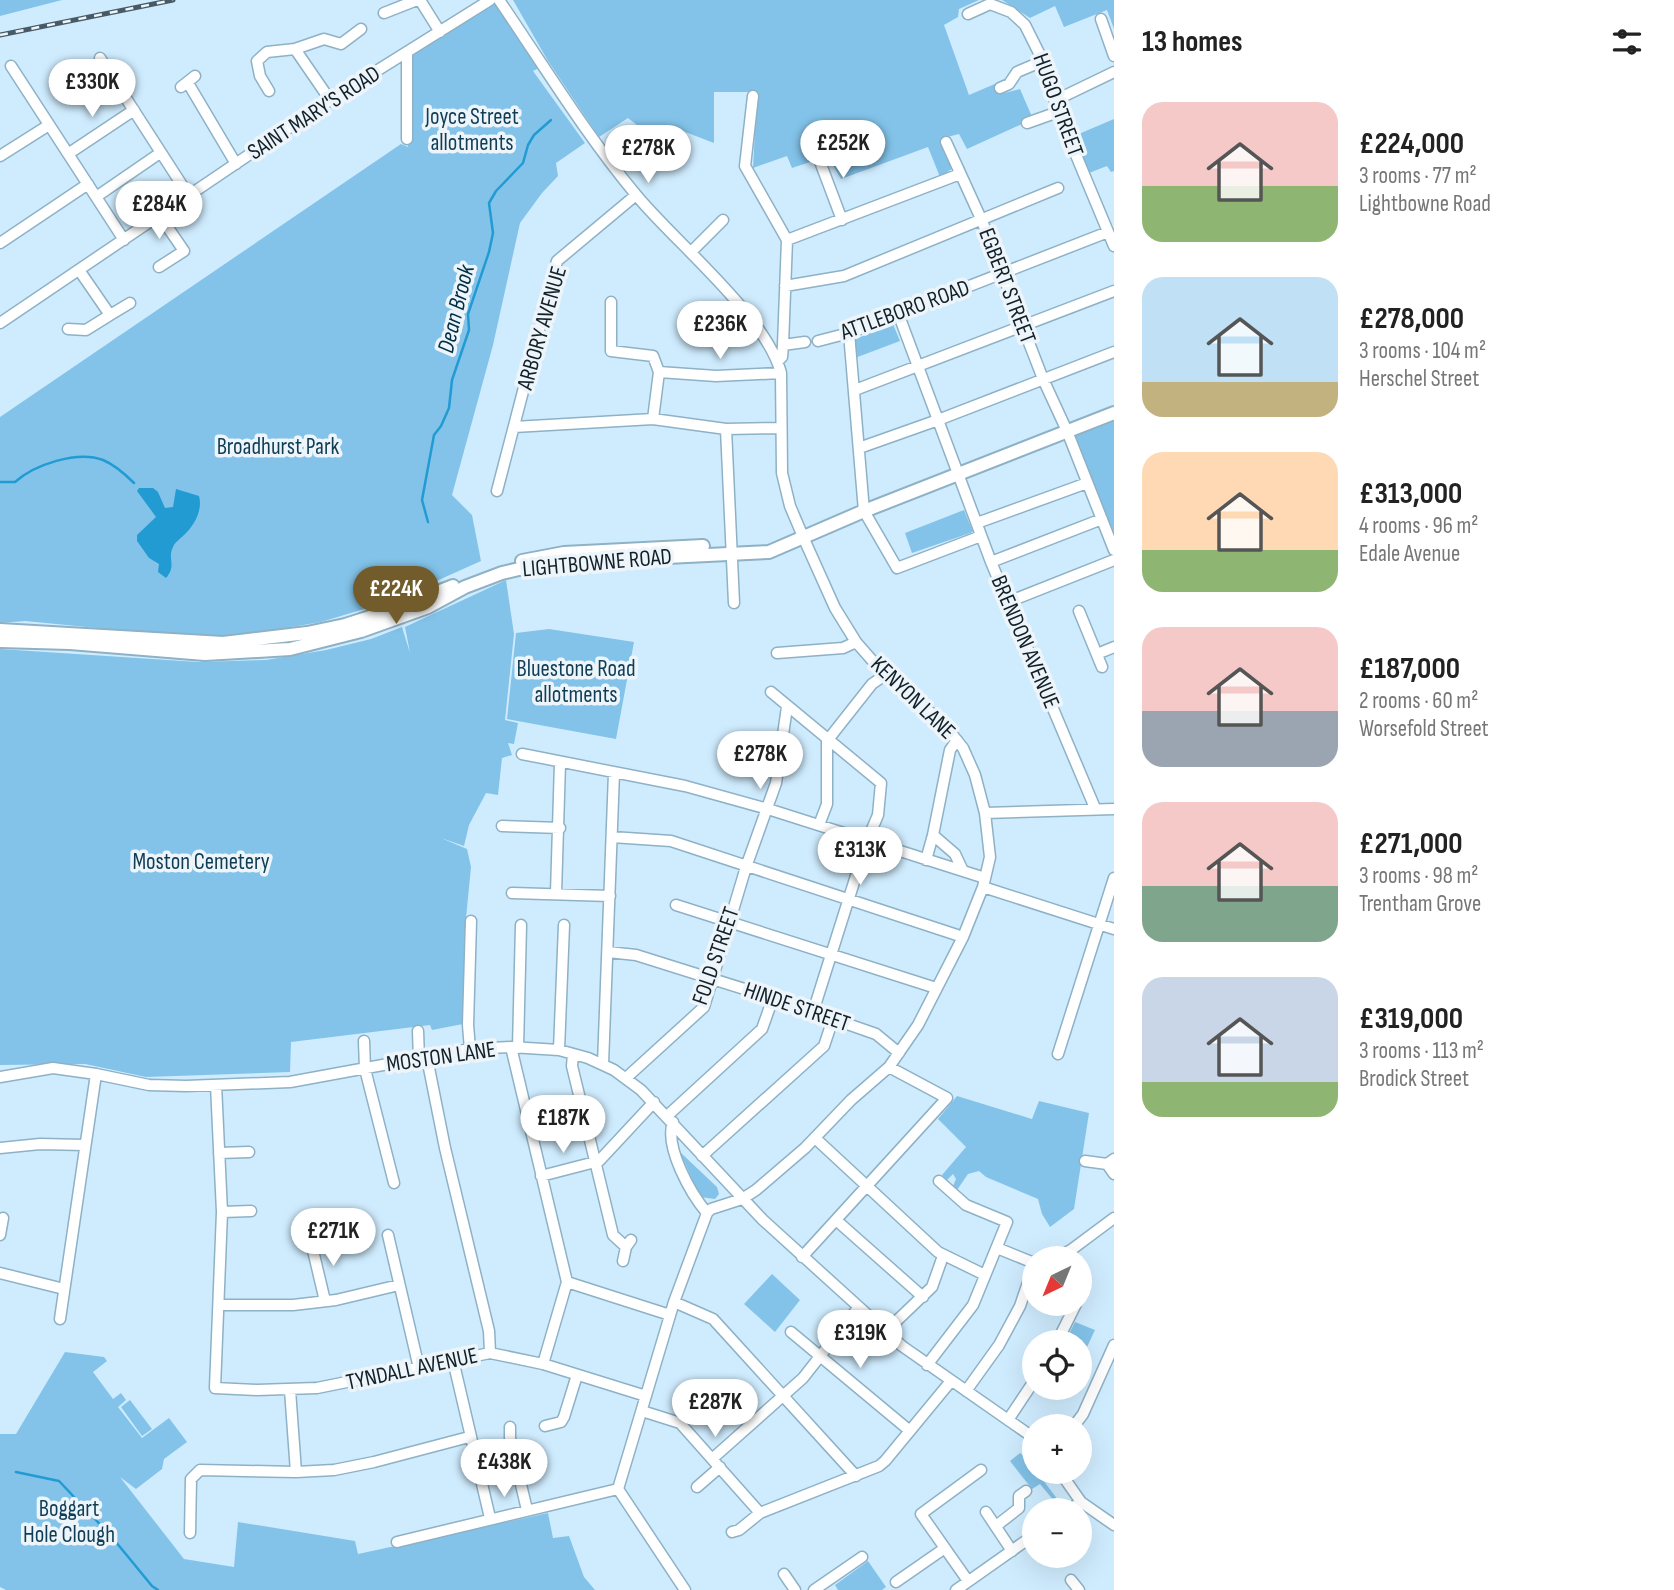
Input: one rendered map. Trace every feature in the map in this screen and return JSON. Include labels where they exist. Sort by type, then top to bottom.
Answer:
[{"type":"main road","name":"LIGHTBOWNE ROAD","points":[[0,641],[70,643],[205,654],[290,649],[361,631],[428,607],[464,587],[519,569],[565,562],[787,544],[1114,413]]},
{"type":"main road","name":"LIGHTBOWNE ROAD","points":[[0,630],[223,643],[307,633],[345,625],[389,611],[518,561],[566,553],[732,549]]},
{"type":"street","points":[[384,13],[418,0],[440,32]]},
{"type":"street","name":"SAINT MARY'S ROAD","points":[[0,323],[330,100],[490,0]]},
{"type":"street","points":[[499,0],[594,141],[636,195],[741,307],[778,361],[782,356],[783,345],[787,240],[745,166],[753,96]]},
{"type":"street","name":"HUGO STREET","points":[[968,14],[990,4],[1011,12],[1025,25],[1043,61],[1058,112],[1114,246]]},
{"type":"street","points":[[1101,19],[1114,57]]},
{"type":"street","points":[[269,91],[260,76],[257,61],[267,51],[295,49],[324,39],[341,44],[360,29]]},
{"type":"street","points":[[295,49],[330,100]]},
{"type":"street","points":[[407,52],[407,139]]},
{"type":"street","points":[[100,58],[189,196]]},
{"type":"street","points":[[1000,88],[1009,84],[1017,72],[1043,61]]},
{"type":"street","points":[[11,66],[124,240]]},
{"type":"street","points":[[1056,100],[1114,72]]},
{"type":"street","points":[[188,82],[236,164]]},
{"type":"street","points":[[68,154],[134,110]]},
{"type":"street","points":[[1027,123],[1058,112]]},
{"type":"street","points":[[0,156],[49,125]]},
{"type":"street","name":"EGBERT STREET","points":[[946,142],[982,221],[1043,379],[1113,546]]},
{"type":"street","points":[[816,151],[842,220]]},
{"type":"street","points":[[96,197],[160,153]]},
{"type":"street","points":[[787,240],[960,174]]},
{"type":"street","points":[[0,243],[88,184]]},
{"type":"street","points":[[785,286],[844,275],[1058,188]]},
{"type":"street","name":"ARBORY AVENUE","points":[[497,491],[557,261],[636,195]]},
{"type":"street","points":[[159,267],[184,251],[160,216]]},
{"type":"street","points":[[1103,219],[1114,216]]},
{"type":"street","points":[[691,252],[723,220]]},
{"type":"street","name":"ATTLEBORO ROAD","points":[[818,341],[849,332],[1108,232]]},
{"type":"street","points":[[79,270],[110,315]]},
{"type":"street","points":[[855,390],[1114,291]]},
{"type":"street","points":[[611,302],[611,351],[653,356],[659,372],[653,419]]},
{"type":"street","points":[[68,329],[86,330],[130,303]]},
{"type":"street","name":"BRENDON AVENUE","points":[[898,313],[991,562],[1095,808]]},
{"type":"street","points":[[849,332],[864,511],[897,568],[981,536]]},
{"type":"street","points":[[783,345],[806,342]]},
{"type":"street","points":[[859,448],[1114,352]]},
{"type":"street","name":"KENYON LANE","points":[[707,1213],[711,1209],[742,1199],[759,1187],[889,1067],[918,1025],[964,937],[990,857],[985,813],[971,765],[957,740],[942,722],[885,675],[856,642],[835,608],[804,539],[790,506],[782,472],[781,373],[778,361]]},
{"type":"street","points":[[659,372],[716,376],[781,373]]},
{"type":"street","points":[[514,427],[653,419],[726,429],[781,428]]},
{"type":"street","points":[[726,429],[734,603]]},
{"type":"street","points":[[977,523],[1087,483]]},
{"type":"street","points":[[991,562],[1102,519]]},
{"type":"street","points":[[1008,602],[1114,560]]},
{"type":"street","points":[[1079,611],[1102,667]]},
{"type":"street","points":[[777,653],[843,648],[856,642]]},
{"type":"street","points":[[1097,654],[1114,647]]},
{"type":"street","points":[[819,825],[827,804],[827,741],[872,684],[885,675]]},
{"type":"street","points":[[771,692],[881,783],[878,816],[867,841],[813,1012]]},
{"type":"street","name":"FOLD STREET","points":[[626,1077],[704,1007],[746,867],[776,783],[788,707]]},
{"type":"street","points":[[926,860],[950,750],[957,740]]},
{"type":"street","points":[[522,754],[685,786],[768,809],[963,871],[984,882],[1114,929]]},
{"type":"street","points":[[556,893],[560,763]]},
{"type":"street","points":[[603,1064],[614,773]]},
{"type":"street","points":[[985,813],[1114,809]]},
{"type":"street","points":[[502,827],[560,828]]},
{"type":"street","points":[[933,835],[955,854],[963,871]]},
{"type":"street","points":[[612,837],[671,841],[964,937]]},
{"type":"street","points":[[1058,1054],[1114,878]]},
{"type":"street","points":[[512,893],[610,896]]},
{"type":"street","points":[[676,905],[936,988]]},
{"type":"street","points":[[470,1049],[468,1025],[471,921]]},
{"type":"street","points":[[520,925],[515,1047],[541,1176],[567,1282],[543,1364]]},
{"type":"street","points":[[559,1050],[564,925]]},
{"type":"street","name":"HINDE STREET","points":[[608,952],[636,955],[833,1018],[876,1034],[899,1054]]},
{"type":"street","points":[[618,1489],[674,1302],[707,1213],[695,1199],[670,1137],[670,1119],[762,1029],[773,998]]},
{"type":"street","points":[[702,1156],[824,1046],[833,1018]]},
{"type":"street","points":[[418,1031],[489,1331],[490,1353]]},
{"type":"street","points":[[364,1041],[365,1069],[394,1183]]},
{"type":"street","name":"MOSTON LANE","points":[[0,1077],[53,1068],[149,1085],[290,1082],[470,1049],[515,1047],[559,1050],[603,1064],[626,1077],[654,1102],[742,1199],[885,1332],[927,1365],[1022,1430]]},
{"type":"street","points":[[573,1054],[572,1066],[613,1235],[629,1244],[623,1261]]},
{"type":"street","points":[[802,1257],[947,1098],[889,1067]]},
{"type":"street","points":[[60,1319],[96,1074]]},
{"type":"street","points":[[216,1085],[222,1212],[220,1305],[264,1306],[325,1301],[399,1285]]},
{"type":"street","points":[[541,1176],[600,1161],[654,1102]]},
{"type":"street","points":[[670,1137],[681,1132]]},
{"type":"street","points":[[815,1138],[943,1256],[985,1275]]},
{"type":"street","points":[[0,1147],[40,1143],[85,1145]]},
{"type":"street","points":[[219,1153],[249,1152]]},
{"type":"street","points":[[1085,1161],[1110,1161],[1114,1174]]},
{"type":"street","points":[[927,1365],[973,1305],[1007,1222],[966,1205],[939,1181]]},
{"type":"street","points":[[222,1212],[251,1211]]},
{"type":"street","points":[[0,1235],[4,1218]]},
{"type":"street","points":[[1082,1246],[1114,1218]]},
{"type":"street","points":[[836,1220],[923,1297]]},
{"type":"street","points":[[388,1234],[419,1368]]},
{"type":"street","points":[[311,1242],[325,1301]]},
{"type":"street","points":[[997,1248],[1022,1259]]},
{"type":"street","points":[[885,1332],[932,1287],[943,1256]]},
{"type":"street","points":[[0,1273],[64,1289]]},
{"type":"street","points":[[567,1282],[670,1315]]},
{"type":"street","points":[[966,1391],[999,1345],[1022,1300]]},
{"type":"street","points":[[674,1302],[709,1315],[856,1476]]},
{"type":"street","name":"TYNDALL AVENUE","points":[[220,1305],[215,1388],[317,1388],[490,1353],[543,1364],[646,1396]]},
{"type":"street","points":[[712,1459],[803,1378],[858,1308]]},
{"type":"street","points":[[791,1332],[910,1431]]},
{"type":"street","points":[[1084,1414],[1111,1361],[1114,1345]]},
{"type":"street","points":[[453,1360],[490,1518]]},
{"type":"street","points":[[545,1426],[556,1424],[564,1417],[577,1375]]},
{"type":"street","points":[[732,1532],[739,1530],[760,1513],[856,1476],[885,1461],[951,1381]]},
{"type":"street","points":[[290,1390],[296,1472]]},
{"type":"street","points":[[1008,1420],[1022,1399]]},
{"type":"street","points":[[642,1411],[680,1423],[760,1513]]},
{"type":"street","points":[[510,1427],[510,1438],[527,1510]]},
{"type":"street","points":[[190,1533],[191,1479],[200,1471],[296,1472],[334,1469],[374,1462],[469,1437]]},
{"type":"street","points":[[697,1487],[720,1467]]},
{"type":"street","points":[[968,1581],[921,1514],[981,1470]]},
{"type":"street","points":[[397,1542],[618,1489]]},
{"type":"street","points":[[618,1489],[685,1590]]},
{"type":"street","points":[[996,1526],[1019,1508],[1019,1496],[1026,1491]]},
{"type":"street","points":[[1092,1510],[1114,1525]]},
{"type":"street","points":[[986,1511],[1012,1550]]},
{"type":"street","points":[[956,1590],[1022,1543]]},
{"type":"street","points":[[896,1582],[945,1548]]},
{"type":"street","points":[[814,1590],[862,1557]]},
{"type":"street","points":[[784,1574],[795,1590]]},
{"type":"street","points":[[1071,1580],[1079,1590]]},
{"type":"green space","points":[[0,0],[62,0],[0,16]]},
{"type":"green space","name":"Broadhurst Park","points":[[490,0],[499,0],[543,66],[533,71],[585,143],[556,163],[558,176],[520,223],[493,345],[452,495],[472,515],[481,561],[394,600],[321,622],[244,635],[190,637],[25,621],[0,623],[0,417],[401,144],[408,147],[407,52]]},
{"type":"green space","points":[[513,0],[979,0],[959,9],[958,17],[944,25],[969,95],[997,83],[1001,94],[1020,89],[1033,119],[967,149],[959,134],[940,139],[953,168],[940,177],[928,147],[841,179],[828,156],[792,168],[787,156],[753,168],[757,92],[714,92],[714,143],[680,130],[665,147],[628,118],[599,137],[548,61]]},
{"type":"green space","points":[[1002,0],[1114,0],[1114,29],[1107,10],[1064,27],[1055,6],[1030,18]]},
{"type":"green space","points":[[1114,119],[1114,171],[1111,172],[1107,166],[1089,173],[1074,136]]},
{"type":"green space","points":[[893,324],[900,341],[855,358],[853,340]]},
{"type":"green space","points":[[1114,421],[1114,538],[1073,437]]},
{"type":"green space","points":[[964,510],[973,532],[912,553],[905,533]]},
{"type":"green space","name":"Moston Cemetery","points":[[506,580],[514,634],[505,720],[518,723],[514,744],[508,743],[512,755],[502,758],[498,795],[486,793],[469,825],[464,846],[441,838],[467,849],[471,867],[466,918],[463,1024],[432,1030],[430,1025],[291,1042],[290,1072],[146,1077],[85,1064],[0,1065],[0,649],[198,662],[266,660],[326,650],[371,639],[402,627],[410,653],[405,627]]},
{"type":"green space","name":"Bluestone Road allotments","points":[[549,629],[634,642],[616,739],[507,719],[516,633]]},
{"type":"green space","points":[[957,1096],[1032,1119],[1039,1101],[1089,1113],[1074,1209],[1050,1227],[1042,1214],[1038,1199],[986,1177],[979,1171],[968,1174],[957,1190],[953,1186],[956,1179],[953,1174],[947,1180],[942,1175],[966,1147],[938,1119]]},
{"type":"green space","points":[[680,1152],[717,1187],[719,1194],[715,1199],[700,1197]]},
{"type":"green space","points":[[772,1274],[800,1300],[775,1332],[744,1304]]},
{"type":"green space","points":[[1075,1322],[1095,1330],[1092,1336],[1092,1330],[1071,1330]]},
{"type":"green space","name":"Boggart Hole Clough","points":[[65,1352],[104,1357],[107,1361],[93,1372],[113,1399],[121,1393],[126,1400],[118,1407],[142,1438],[169,1418],[187,1442],[164,1459],[162,1469],[136,1489],[120,1477],[184,1559],[234,1567],[238,1522],[355,1541],[358,1554],[548,1513],[553,1538],[569,1536],[584,1577],[595,1590],[6,1590],[0,1587],[0,1434],[16,1434]]},
{"type":"green space","points":[[130,1400],[152,1429],[142,1436],[121,1407]]},
{"type":"green space","points":[[1020,1453],[1022,1455],[1022,1476],[1010,1461]]},
{"type":"green space","points":[[1040,1484],[1046,1484],[1056,1498],[1052,1498]]},
{"type":"green space","points":[[868,1561],[886,1587],[882,1590],[838,1590],[835,1585]]},
{"type":"shaded area","points":[[139,488],[153,488],[158,492],[165,508],[173,507],[176,489],[199,496],[197,517],[174,545],[171,551],[171,569],[166,578],[158,572],[159,564],[149,558],[137,541],[137,535],[156,517],[137,491]]},
{"type":"waterway","name":"Dean Brook","points":[[428,522],[422,500],[434,435],[449,408],[452,380],[469,330],[468,314],[489,252],[493,233],[489,203],[496,191],[523,163],[534,135],[551,120]]},
{"type":"waterway","points":[[0,482],[15,482],[33,470],[56,461],[93,457],[120,470],[134,483]]},
{"type":"waterway","points":[[16,1472],[59,1481],[158,1590]]},
{"type":"railway","points":[[0,35],[173,0]]},
{"type":"park label","name":"Joyce Street allotments","points":[[472,130]]}]
